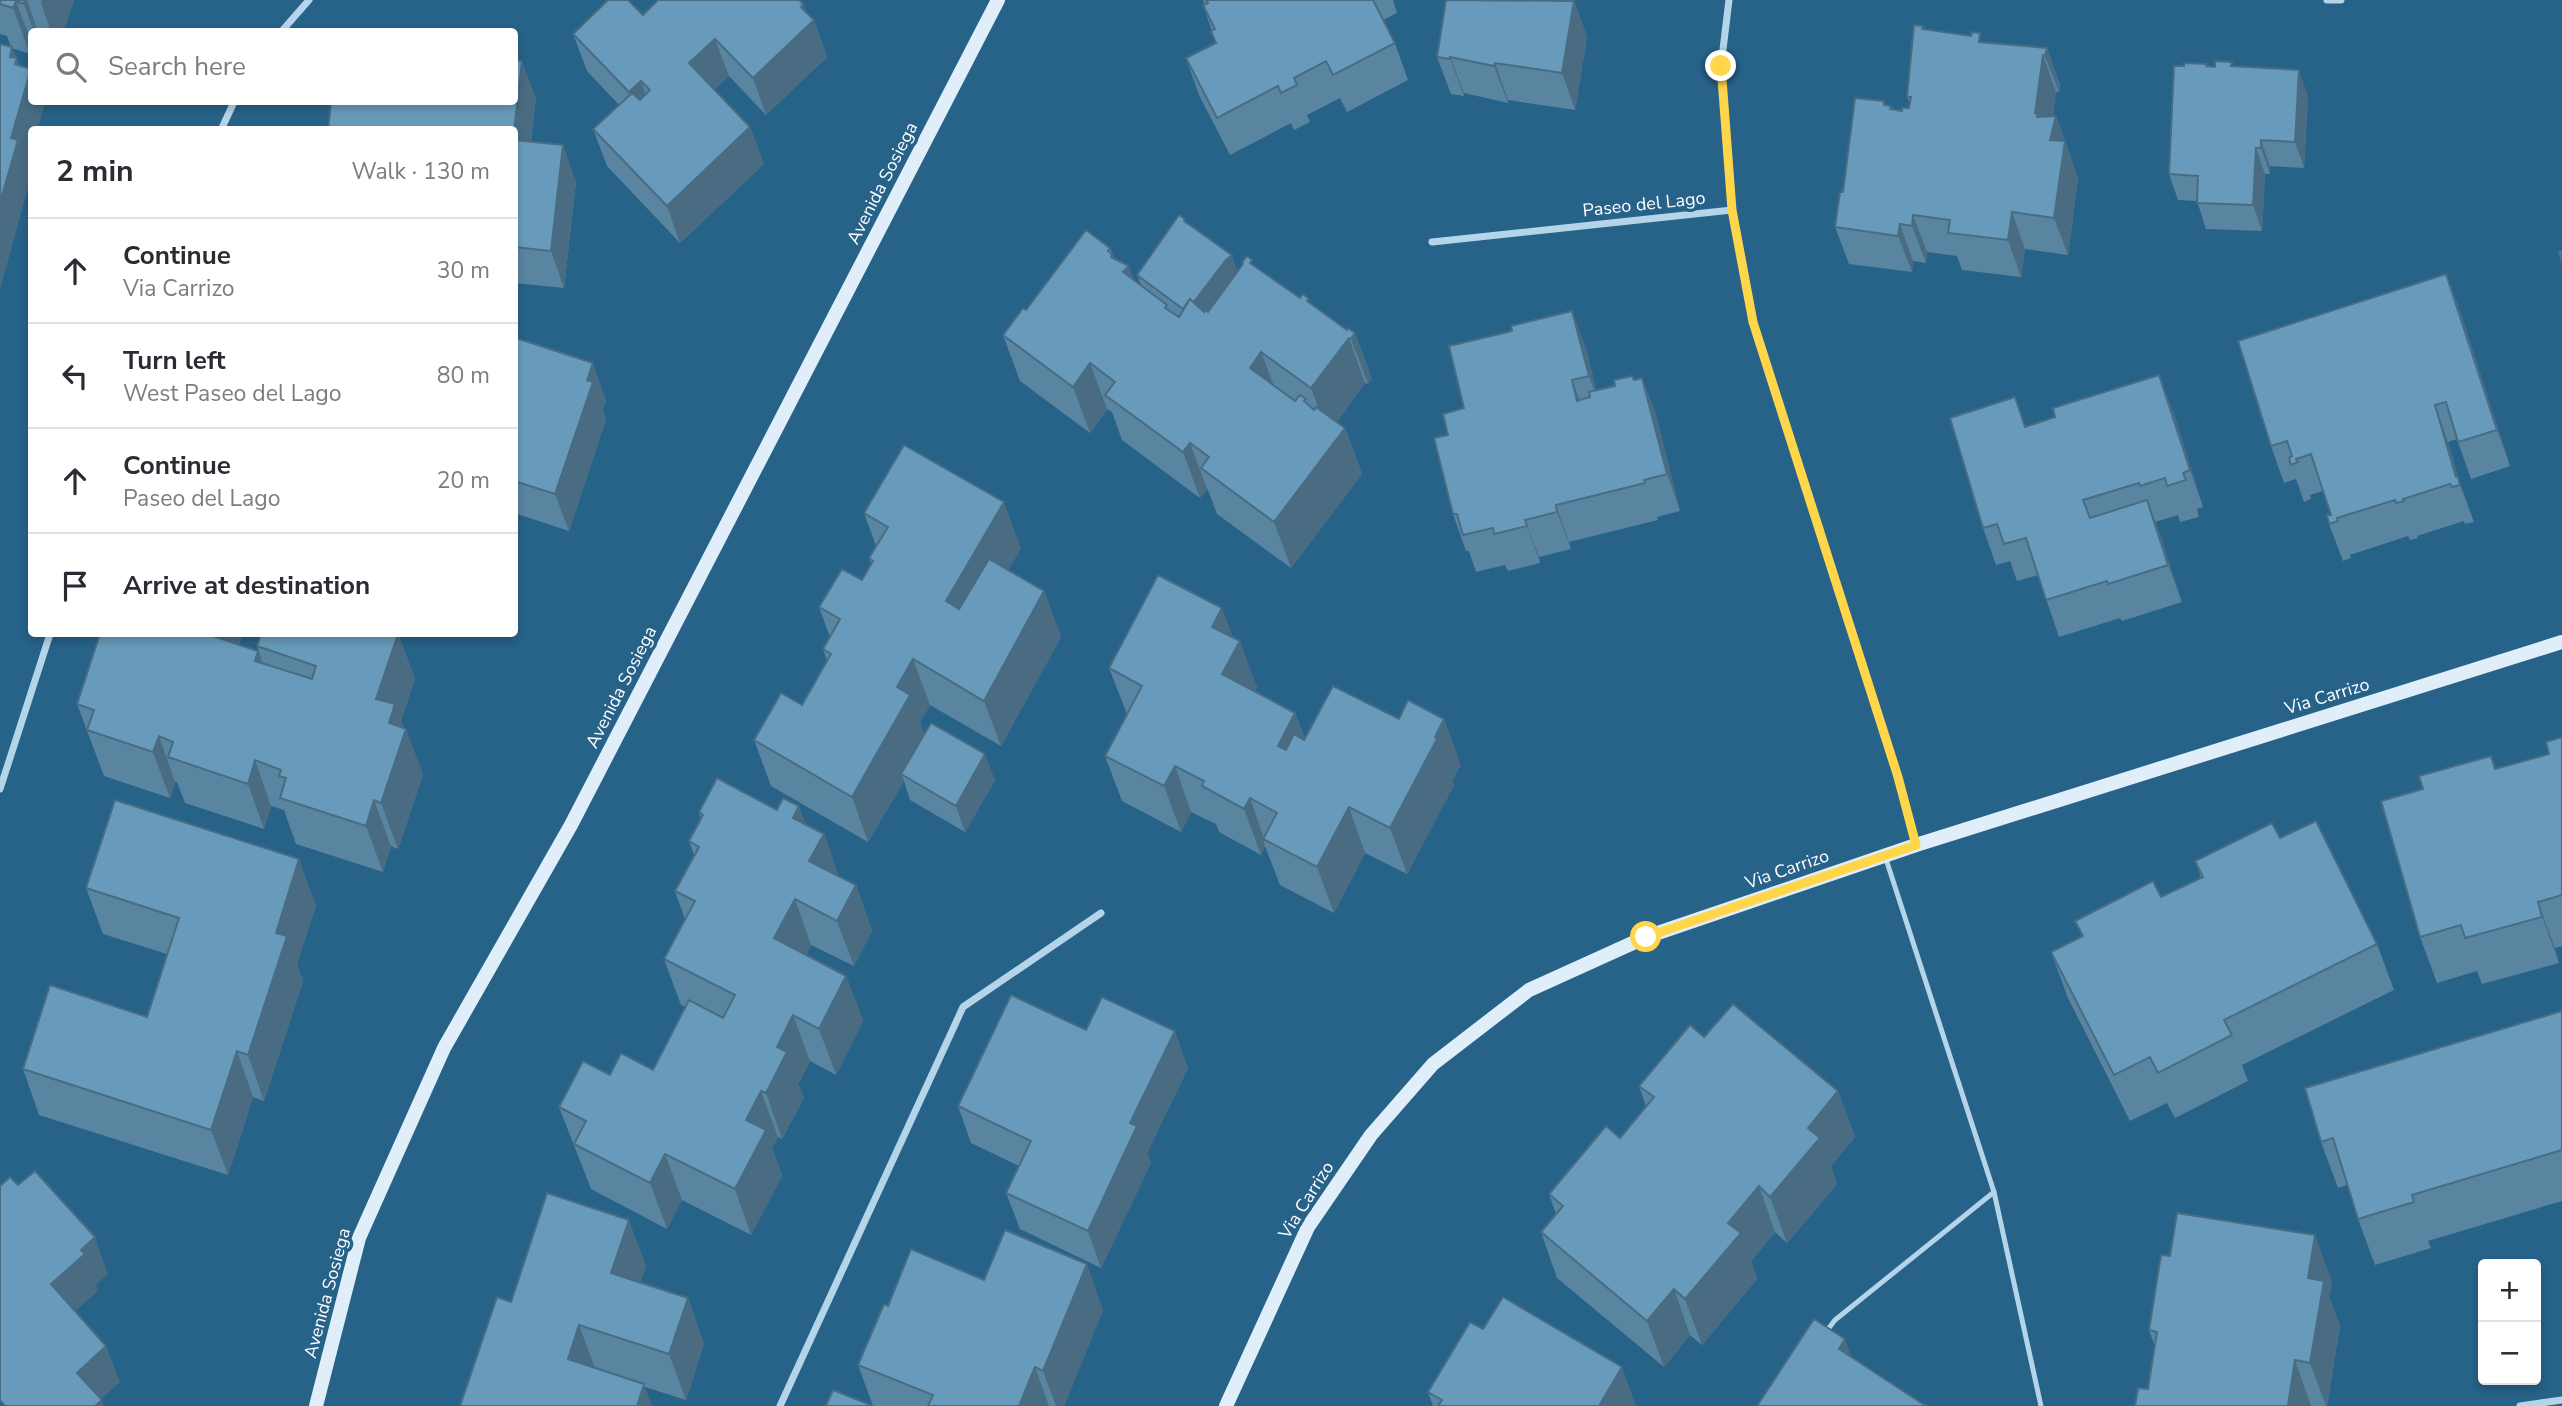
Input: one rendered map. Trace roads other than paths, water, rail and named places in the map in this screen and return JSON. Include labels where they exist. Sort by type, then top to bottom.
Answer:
[{"type":"street","points":[[284,28],[309,0]]},
{"type":"street","name":"Avenida Sosiega","points":[[316,1406],[359,1238],[444,1048],[571,825],[998,0]]},
{"type":"street","name":"Paseo del Lago","points":[[1432,242],[1732,210],[1721,66],[1729,0]]},
{"type":"street","points":[[2327,0],[2341,0]]},
{"type":"street","points":[[223,126],[233,105]]},
{"type":"street","points":[[1732,210],[1753,322],[1894,764],[1916,845]]},
{"type":"street","points":[[0,789],[49,637]]},
{"type":"street","name":"Via Carrizo","points":[[1226,1406],[1308,1227],[1371,1135],[1433,1064],[1529,990],[1646,937],[1916,845],[2562,642]]},
{"type":"street","points":[[780,1406],[963,1007],[1101,913]]},
{"type":"street","points":[[2520,1406],[2562,1400]]},
{"type":"lane","points":[[1885,856],[1994,1192],[2041,1406]]},
{"type":"lane","points":[[1819,1342],[1835,1320],[1994,1192]]}]
